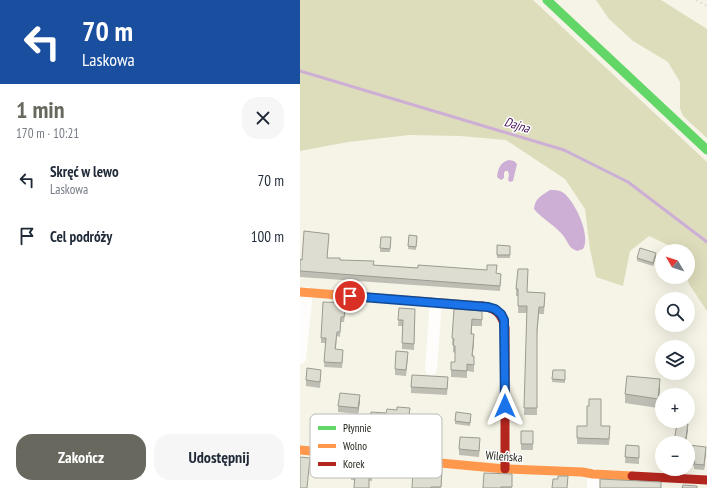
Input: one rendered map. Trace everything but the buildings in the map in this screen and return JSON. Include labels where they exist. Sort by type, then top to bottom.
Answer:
[{"type":"street","points":[[547,0],[707,150]]},
{"type":"street","points":[[300,358],[303,293],[436,302],[495,309],[501,314],[504,320],[505,469]]},
{"type":"street","points":[[431,369],[436,302]]},
{"type":"street","name":"Wileńska","points":[[300,450],[310,451]]},
{"type":"street","name":"Wileńska","points":[[442,463],[505,469],[707,480]]},
{"type":"street","points":[[593,474],[593,488]]},
{"type":"path","points":[[696,0],[707,6]]},
{"type":"green space","points":[[300,0],[533,0],[707,162],[707,311],[689,284],[695,284],[695,244],[666,244],[649,236],[630,251],[623,286],[596,277],[590,249],[585,209],[565,179],[506,140],[460,136],[409,135],[348,142],[300,151]]},
{"type":"green space","points":[[596,0],[661,0],[707,29],[707,138],[683,116],[680,108],[680,82],[668,62],[633,41],[609,19]]},
{"type":"shaded area","points":[[509,160],[514,161],[517,164],[513,181],[510,182],[508,180],[508,171],[505,171],[504,178],[501,180],[497,177],[500,166],[503,162]]},
{"type":"shaded area","points":[[550,190],[558,190],[563,193],[578,212],[585,236],[583,249],[577,251],[572,249],[562,234],[534,209],[537,200]]},
{"type":"waterway","name":"Dajna","points":[[300,71],[564,150],[628,182],[707,242]]},
{"type":"traffic: fast","points":[[547,0],[707,150]]},
{"type":"traffic: slow","points":[[300,292],[482,306]]},
{"type":"traffic: slow","points":[[300,450],[310,451]]},
{"type":"traffic: slow","points":[[442,463],[505,469],[582,472],[632,476]]},
{"type":"traffic: jam","points":[[482,306],[491,308],[498,312],[505,328],[505,469]]},
{"type":"traffic: jam","points":[[632,476],[707,480]]},
{"type":"route","points":[[350,296],[468,304],[495,309],[501,314],[504,320],[505,328],[505,406]]}]
